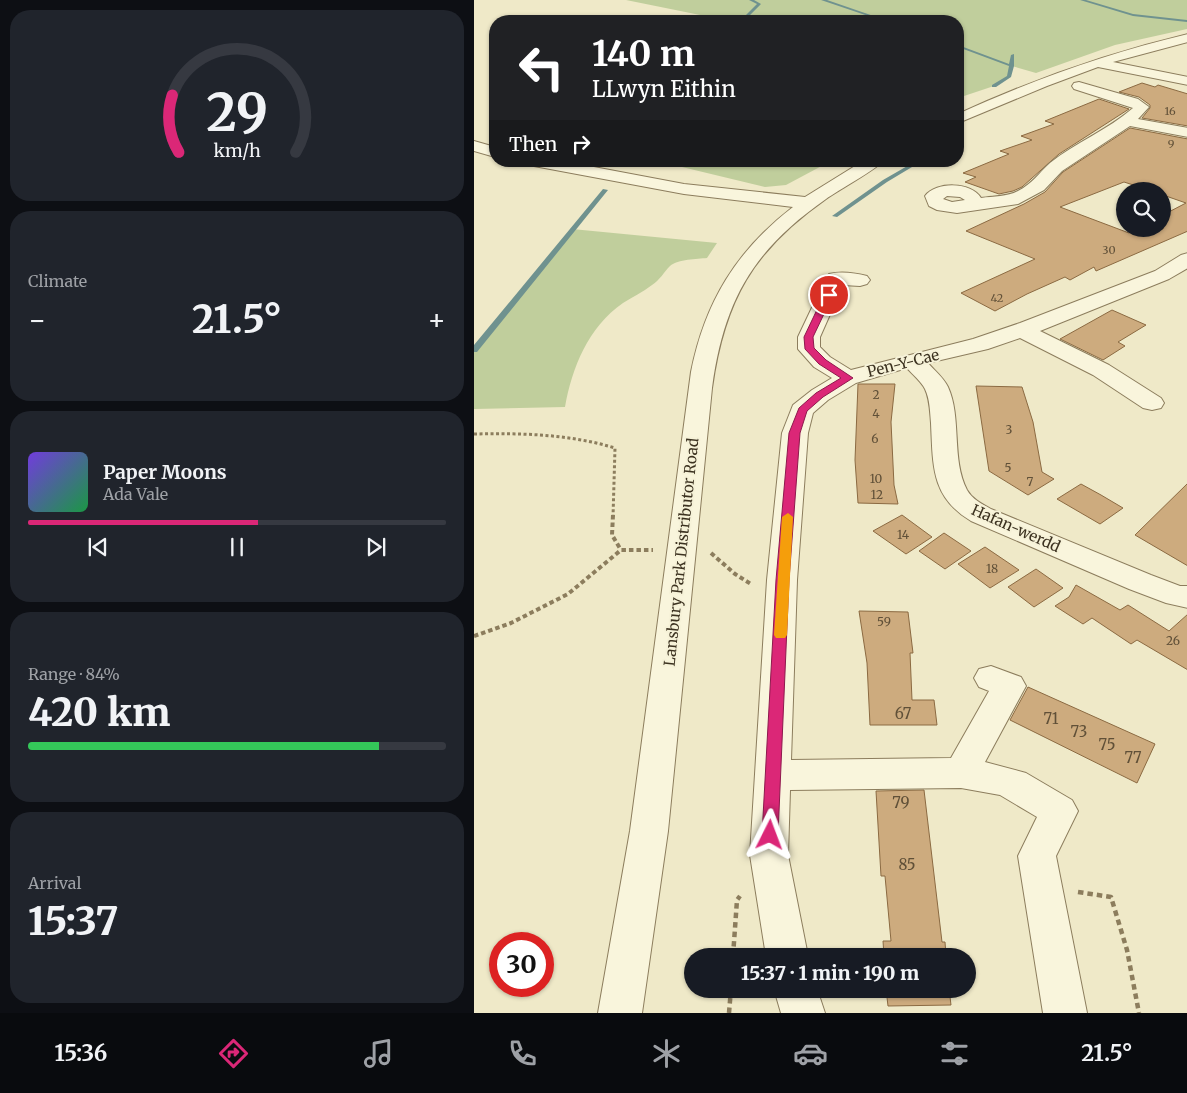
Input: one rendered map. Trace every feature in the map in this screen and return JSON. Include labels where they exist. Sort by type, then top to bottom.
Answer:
[{"type":"street","points":[[964,116],[1012,94],[1098,62],[1187,38]]},
{"type":"street","points":[[1115,57],[1158,70],[1182,80]]},
{"type":"street","points":[[1098,62],[1182,80]]},
{"type":"street","points":[[970,204],[1012,200],[1026,194],[1038,186],[1056,167],[1128,120],[1142,107],[1133,102],[1079,86]]},
{"type":"street","points":[[1128,120],[1187,133]]},
{"type":"street","points":[[474,146],[489,150]]},
{"type":"street","points":[[566,167],[800,210]]},
{"type":"street","name":"Lansbury Park Distributor Road","points":[[620,1013],[629,966],[660,748],[702,374],[711,334],[724,299],[754,254],[800,210],[832,186],[865,167]]},
{"type":"street","name":"Pen-Y-Cae","points":[[786,948],[769,855],[782,602],[794,433],[802,410],[820,395],[848,378],[879,368],[980,344],[1022,330],[1162,275],[1187,259]]},
{"type":"street","points":[[1162,275],[1187,285]]},
{"type":"street","points":[[848,378],[822,362],[810,349],[809,337],[836,278],[860,280]]},
{"type":"street","points":[[1022,330],[1101,370],[1152,403]]},
{"type":"street","name":"Hafan-werdd","points":[[912,360],[936,386],[942,407],[946,461],[954,492],[966,506],[981,515],[1140,582],[1176,596],[1187,597]]},
{"type":"street","points":[[961,773],[1009,686],[991,678]]},
{"type":"street","points":[[773,775],[961,773],[996,778],[1013,784],[1059,811],[1037,856],[1065,1013]]},
{"type":"street","points":[[799,998],[803,1013]]},
{"type":"path","points":[[474,434],[528,433],[590,439],[615,448],[612,535],[621,550]]},
{"type":"path","points":[[474,636],[511,623],[568,594],[621,550],[707,550],[736,574],[782,602]]},
{"type":"path","points":[[1042,887],[1110,898],[1127,950],[1139,1013]]},
{"type":"path","points":[[729,1013],[730,998]]},
{"type":"green space","points":[[626,0],[1187,0],[1187,29],[1115,45],[1036,73],[1012,66],[1009,77],[994,86],[964,96],[964,15],[700,15]]},
{"type":"green space","points":[[682,167],[820,167],[786,185],[765,187]]},
{"type":"green space","points":[[572,229],[717,243],[707,258],[683,261],[670,266],[655,283],[623,303],[600,324],[591,336],[577,363],[565,407],[474,409],[474,350]]},
{"type":"building","points":[[1142,83],[1155,87],[1158,85],[1188,94],[1188,126],[1142,118],[1150,108],[1150,105],[1139,97],[1119,92]]},
{"type":"building","points":[[1099,99],[1129,109],[1059,154],[1022,187],[999,194],[965,182],[976,177],[963,173],[1009,154],[1000,151],[1032,140],[1021,136],[1054,124],[1045,121]]},
{"type":"building","points":[[1130,128],[1188,139],[1188,231],[1096,271],[1094,267],[1070,280],[1065,277],[995,311],[961,293],[1035,259],[966,231],[1045,192],[1063,172]]},
{"type":"building","points":[[1112,310],[1146,325],[1118,342],[1125,346],[1103,360],[1060,339]]},
{"type":"building","points":[[858,384],[895,384],[891,422],[894,485],[898,504],[858,503],[855,460]]},
{"type":"building","points":[[976,386],[1022,387],[1033,422],[1042,472],[1054,479],[1028,495],[989,471]]},
{"type":"building","points":[[1188,483],[1188,566],[1135,535]]},
{"type":"building","points":[[1081,484],[1123,508],[1100,524],[1057,499]]},
{"type":"building","points":[[902,515],[932,537],[906,554],[873,531]]},
{"type":"building","points":[[944,533],[971,551],[945,569],[919,551]]},
{"type":"building","points":[[985,547],[1019,570],[990,588],[958,564]]},
{"type":"building","points":[[1036,569],[1063,588],[1034,607],[1008,587]]},
{"type":"building","points":[[1076,585],[1120,610],[1128,605],[1169,631],[1188,614],[1188,670],[1137,640],[1131,644],[1092,618],[1083,624],[1055,606],[1069,597]]},
{"type":"building","points":[[859,611],[908,612],[913,653],[910,653],[912,700],[934,700],[937,725],[870,725],[867,663]]},
{"type":"building","points":[[1028,687],[1155,744],[1137,783],[1010,720]]},
{"type":"building","points":[[924,790],[942,942],[945,942],[945,948],[883,948],[883,941],[891,941],[885,876],[881,876],[876,791]]},
{"type":"building","points":[[887,998],[950,998],[951,1005],[888,1006]]},
{"type":"waterway","points":[[748,15],[759,4],[751,0]]},
{"type":"waterway","points":[[823,0],[868,15]]},
{"type":"waterway","points":[[1082,0],[1133,15],[1188,21]]},
{"type":"waterway","points":[[964,48],[1011,66]]},
{"type":"waterway","points":[[1011,66],[1013,55]]},
{"type":"waterway","points":[[994,86],[1009,77],[1011,66]]},
{"type":"waterway","points":[[835,216],[885,181],[910,167]]},
{"type":"waterway","points":[[474,350],[605,190]]},
{"type":"slow traffic","points":[[780,635],[782,580],[788,517]]},
{"type":"route","points":[[770,835],[782,580],[794,433],[802,410],[820,395],[848,378],[822,362],[810,349],[809,337],[829,295]]}]
